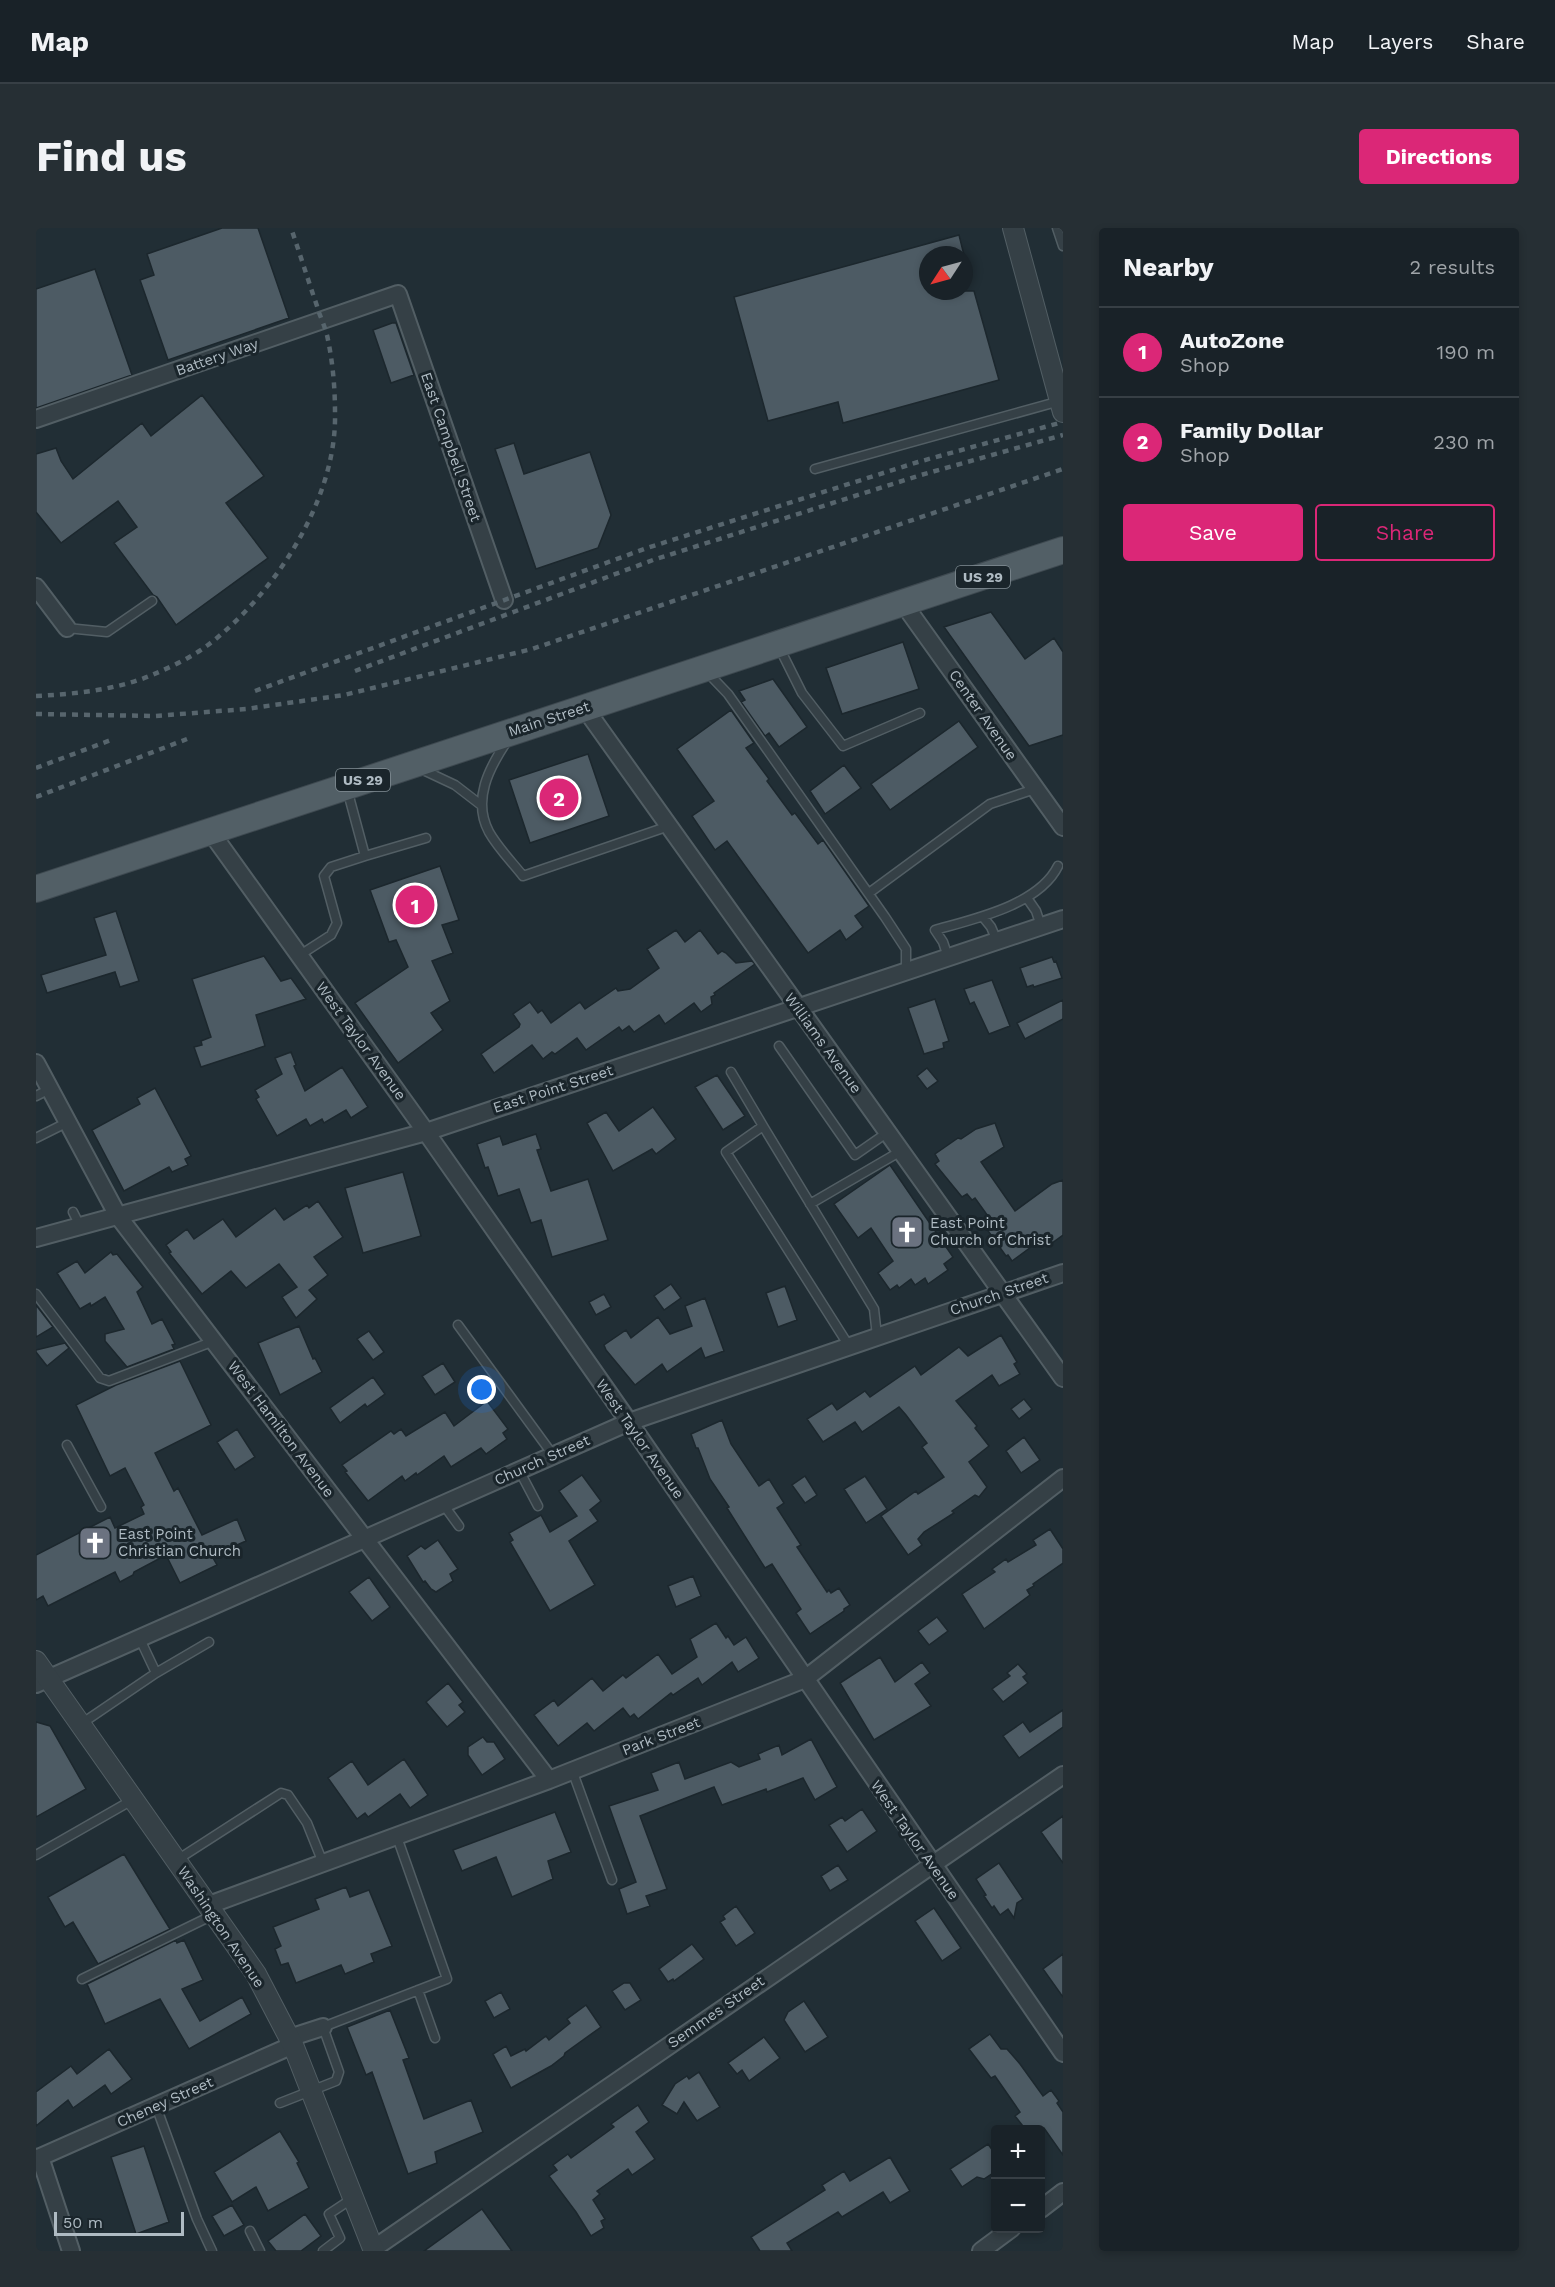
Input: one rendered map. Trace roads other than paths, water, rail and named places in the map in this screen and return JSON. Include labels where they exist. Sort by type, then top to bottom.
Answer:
[{"type":"main road","name":"Main Street","points":[[36,889],[1063,550]]},
{"type":"street","points":[[1013,228],[1054,348],[1062,407]]},
{"type":"street","name":"Battery Way","points":[[36,419],[398,294]]},
{"type":"street","name":"East Campbell Street","points":[[398,294],[504,600]]},
{"type":"street","points":[[36,587],[66,628]]},
{"type":"street","name":"Center Avenue","points":[[903,603],[1063,827]]},
{"type":"street","name":"Williams Avenue","points":[[584,707],[1063,1378]]},
{"type":"street","name":"West Taylor Avenue","points":[[210,831],[426,1132],[629,1422],[1063,2053]]},
{"type":"street","name":"East Point Street","points":[[36,1238],[76,1219],[118,1216],[426,1132],[1063,919]]},
{"type":"street","name":"West Hamilton Avenue","points":[[36,1063],[43,1092],[68,1122],[118,1216],[549,1779]]},
{"type":"street","name":"Church Street","points":[[42,1681],[629,1422],[1063,1273]]},
{"type":"street","name":"Park Street","points":[[212,1910],[323,1863],[549,1779],[805,1679],[1063,1478]]},
{"type":"street","name":"Washington Avenue","points":[[36,1661],[42,1681],[81,1724],[256,1974],[291,2042],[373,2250]]},
{"type":"street","name":"Semmes Street","points":[[373,2250],[1063,1775]]},
{"type":"street","name":"Cheney Street","points":[[38,2158],[156,2106],[323,2027]]},
{"type":"street","points":[[38,2158],[71,2251]]},
{"type":"street","points":[[1045,2205],[1063,2193]]},
{"type":"street","points":[[981,2251],[1006,2233]]},
{"type":"lane","points":[[1057,228],[1063,243]]},
{"type":"lane","points":[[815,469],[1062,407]]},
{"type":"lane","points":[[66,628],[107,632],[153,601]]},
{"type":"lane","points":[[777,644],[802,693],[843,746],[920,713]]},
{"type":"lane","points":[[704,668],[728,694],[869,893],[906,949],[906,971]]},
{"type":"lane","points":[[517,730],[497,756],[487,779],[481,805],[489,831],[523,876],[669,826]]},
{"type":"lane","points":[[409,765],[428,771],[455,785],[481,805]]},
{"type":"lane","points":[[346,786],[365,856]]},
{"type":"lane","points":[[869,893],[990,804],[1035,789]]},
{"type":"lane","points":[[300,955],[331,935],[337,922],[324,876],[331,867],[426,838]]},
{"type":"lane","points":[[948,957],[944,942],[935,930],[983,917],[1027,898],[1052,878],[1058,866]]},
{"type":"lane","points":[[1027,898],[1036,911],[1041,926]]},
{"type":"lane","points":[[983,917],[991,927],[997,941]]},
{"type":"lane","points":[[779,1046],[855,1155],[888,1132]]},
{"type":"lane","points":[[731,1072],[874,1309],[877,1336]]},
{"type":"lane","points":[[36,1138],[68,1122]]},
{"type":"lane","points":[[763,1126],[726,1152],[849,1346]]},
{"type":"lane","points":[[810,1204],[901,1151]]},
{"type":"lane","points":[[36,1294],[100,1378],[109,1381],[214,1341]]},
{"type":"lane","points":[[458,1325],[553,1455]]},
{"type":"lane","points":[[68,1445],[101,1507]]},
{"type":"lane","points":[[519,1470],[538,1506]]},
{"type":"lane","points":[[443,1503],[459,1526]]},
{"type":"lane","points":[[139,1637],[156,1672]]},
{"type":"lane","points":[[81,1724],[156,1672],[209,1642]]},
{"type":"lane","points":[[572,1770],[612,1880]]},
{"type":"lane","points":[[177,1860],[281,1793],[288,1795],[307,1823],[323,1863]]},
{"type":"lane","points":[[36,1854],[134,1799]]},
{"type":"lane","points":[[280,2103],[336,2080],[339,2072],[323,2027],[447,1979],[397,1837]]},
{"type":"lane","points":[[82,1979],[212,1910]]},
{"type":"lane","points":[[418,1990],[435,2038]]},
{"type":"lane","points":[[156,2106],[197,2219],[212,2251]]},
{"type":"lane","points":[[323,2251],[340,2238],[329,2214],[353,2198]]},
{"type":"lane","points":[[249,2231],[260,2251]]},
{"type":"railway","points":[[36,696],[110,688],[159,672],[195,654],[233,624],[256,599],[278,572],[297,542],[313,511],[325,478],[333,446],[335,404],[327,336],[291,228]]},
{"type":"railway","points":[[255,691],[647,548],[918,462],[1063,422]]},
{"type":"railway","points":[[355,671],[653,560],[921,475],[1063,435]]},
{"type":"railway","points":[[36,714],[155,716],[246,709],[344,695],[532,649],[1063,469]]},
{"type":"railway","points":[[36,797],[187,739]]},
{"type":"railway","points":[[36,768],[111,740]]},
{"type":"place","name":"Family Dollar","points":[[559,798]]},
{"type":"place","name":"AutoZone","points":[[415,905]]},
{"type":"place","name":"East Point Church of Christ","points":[[907,1232]]},
{"type":"place","name":"East Point Christian Church","points":[[95,1543]]}]
